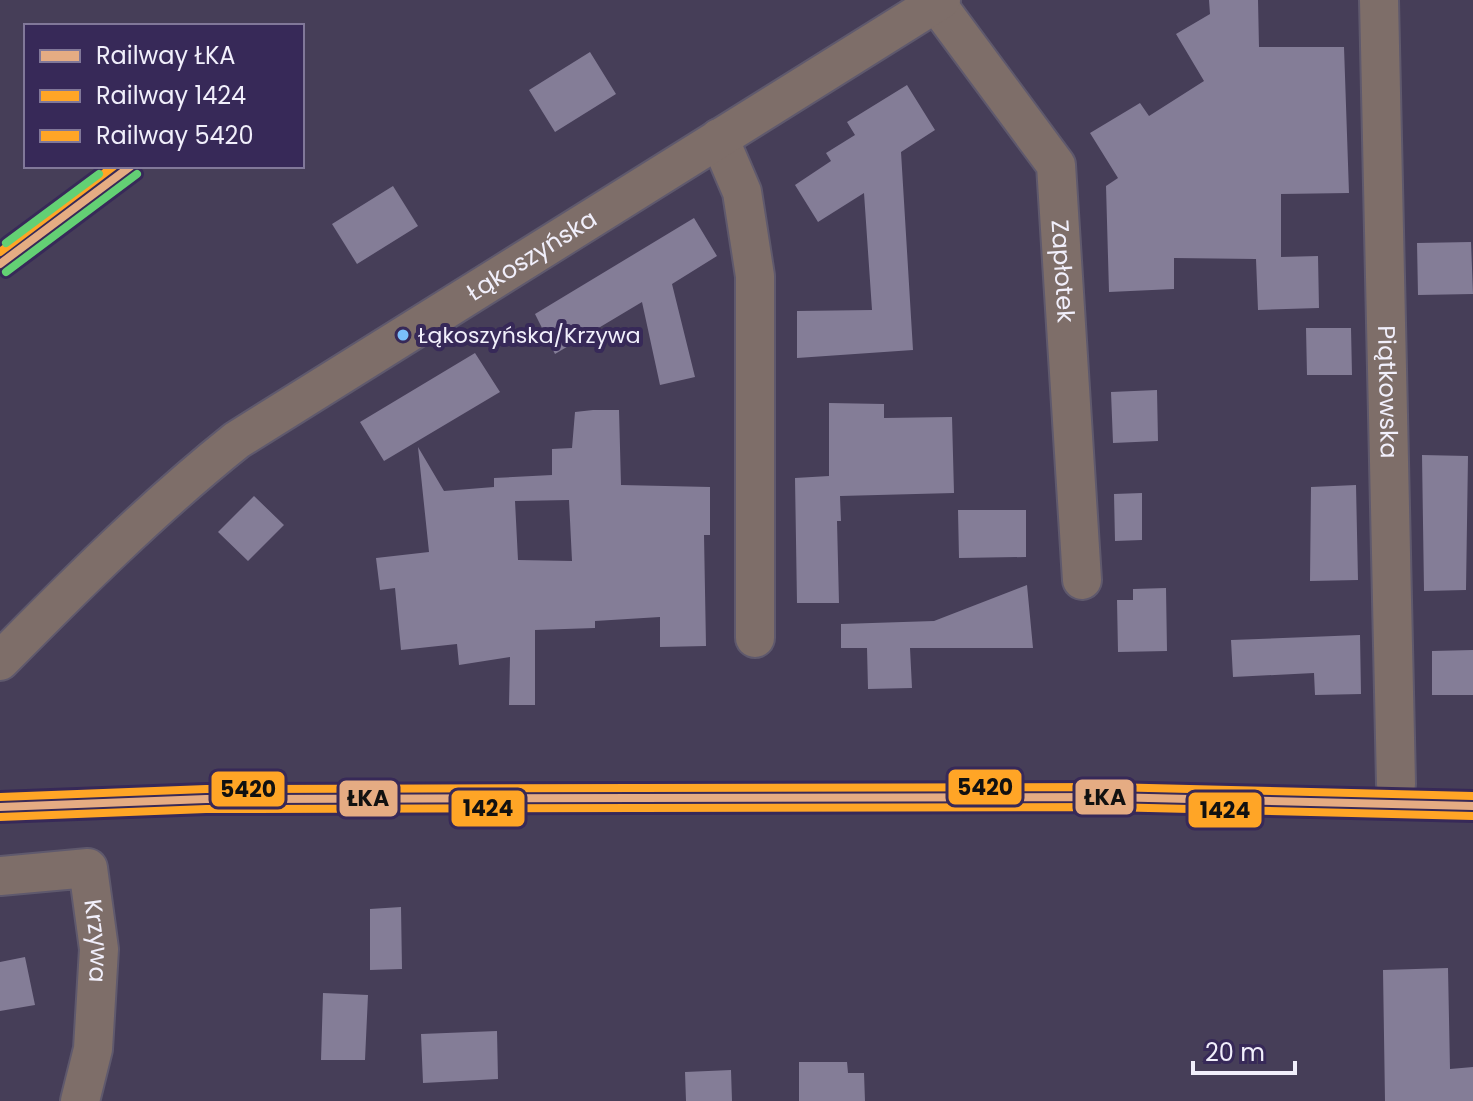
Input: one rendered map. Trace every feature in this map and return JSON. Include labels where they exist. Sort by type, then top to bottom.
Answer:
[{"type":"street","name":"Piątkowska","points":[[1379,0],[1396,784]]},
{"type":"street","name":"Łąkoszyńska","points":[[0,661],[116,544],[177,488],[237,440],[938,2]]},
{"type":"street","name":"Zapłotek","points":[[938,2],[1056,165],[1082,580]]},
{"type":"street","points":[[719,138],[742,192],[755,276],[755,638]]},
{"type":"street","name":"Krzywa","points":[[0,876],[88,868],[99,949],[93,1049],[80,1101]]},
{"type":"building","points":[[1209,0],[1258,0],[1259,47],[1344,47],[1349,193],[1281,194],[1281,257],[1318,256],[1319,308],[1258,310],[1256,259],[1174,258],[1174,289],[1109,292],[1106,186],[1118,178],[1090,133],[1140,103],[1149,116],[1204,81],[1176,34],[1210,14]]},
{"type":"building","points":[[590,52],[616,94],[555,132],[529,90]]},
{"type":"building","points":[[907,85],[935,130],[901,152],[913,350],[797,358],[797,311],[872,310],[864,193],[818,222],[795,185],[831,161],[826,153],[855,135],[847,122]]},
{"type":"building","points":[[393,186],[418,226],[357,264],[332,224]]},
{"type":"building","points":[[694,218],[717,256],[672,284],[695,377],[660,385],[642,302],[555,354],[535,314]]},
{"type":"building","points":[[1471,242],[1473,294],[1418,295],[1417,243]]},
{"type":"building","points":[[1306,328],[1351,328],[1352,375],[1307,375]]},
{"type":"building","points":[[475,353],[500,392],[384,461],[360,422]]},
{"type":"building","points":[[1157,390],[1158,441],[1113,443],[1111,392]]},
{"type":"building","points":[[829,403],[884,404],[884,418],[952,417],[954,493],[840,496],[841,521],[837,521],[839,603],[797,603],[795,478],[829,476]]},
{"type":"building","points":[[619,410],[621,485],[710,487],[710,535],[704,535],[706,646],[660,647],[660,617],[595,621],[595,628],[535,630],[535,705],[509,705],[510,657],[459,665],[457,644],[401,650],[395,588],[380,590],[376,558],[429,552],[418,447],[444,491],[494,487],[494,478],[552,475],[552,449],[572,448],[575,412]],"holes":[[[569,500],[572,561],[518,560],[515,501]]]},
{"type":"building","points":[[1422,455],[1468,456],[1466,590],[1424,591]]},
{"type":"building","points":[[1356,485],[1358,580],[1310,581],[1311,487]]},
{"type":"building","points":[[1142,493],[1142,540],[1115,541],[1114,494]]},
{"type":"building","points":[[254,496],[284,525],[248,561],[218,532]]},
{"type":"building","points":[[958,510],[1026,510],[1026,557],[959,558]]},
{"type":"building","points":[[1027,585],[1033,648],[910,648],[912,688],[868,689],[867,648],[841,648],[841,624],[934,621]]},
{"type":"building","points":[[1166,588],[1167,651],[1118,652],[1117,600],[1133,600],[1133,589]]},
{"type":"building","points":[[1360,635],[1361,694],[1315,695],[1314,673],[1233,677],[1231,640]]},
{"type":"building","points":[[1473,650],[1473,695],[1432,695],[1432,651]]},
{"type":"building","points":[[401,907],[402,969],[370,970],[370,909]]},
{"type":"building","points":[[25,957],[35,1005],[0,1011],[0,962]]},
{"type":"building","points":[[1448,968],[1450,1069],[1473,1067],[1473,1101],[1385,1101],[1383,970]]},
{"type":"building","points":[[323,993],[368,995],[365,1060],[321,1060]]},
{"type":"building","points":[[497,1031],[498,1079],[423,1083],[421,1034]]},
{"type":"building","points":[[799,1062],[847,1062],[848,1073],[864,1073],[865,1101],[799,1101]]},
{"type":"building","points":[[731,1070],[732,1101],[686,1101],[685,1072]]},
{"type":"rail line","name":"ŁKA","points":[[0,264],[128,168]]},
{"type":"rail line","name":"5420","points":[[0,797],[206,789],[1108,787],[1473,796]]},
{"type":"rail line","name":"ŁKA","points":[[0,807],[206,799],[1108,797],[1473,806]]},
{"type":"rail line","name":"1424","points":[[0,817],[206,809],[1108,807],[1473,816]]},
{"type":"transit line","points":[[0,252],[111,168]]},
{"type":"transit line","points":[[6,243],[99,174]]},
{"type":"transit line","points":[[6,272],[137,174]]},
{"type":"place","name":"Łąkoszyńska/Krzywa","points":[[403,335]]}]
